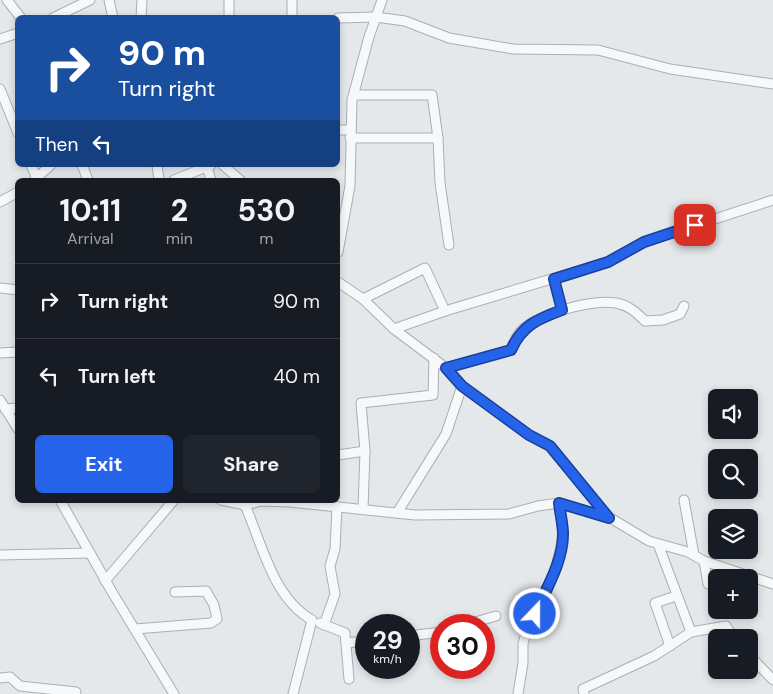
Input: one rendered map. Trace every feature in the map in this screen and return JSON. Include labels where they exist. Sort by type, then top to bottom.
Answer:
[{"type":"street","points":[[7,0],[18,15]]},
{"type":"street","points":[[59,15],[90,0]]},
{"type":"street","points":[[109,0],[112,15]]},
{"type":"street","points":[[141,15],[142,0]]},
{"type":"street","points":[[228,0],[230,15]]},
{"type":"street","points":[[292,0],[292,15]]},
{"type":"street","points":[[340,241],[350,186],[350,134],[354,95],[382,0]]},
{"type":"street","points":[[340,18],[376,17],[405,21],[449,38],[513,49],[598,50],[670,69],[773,84]]},
{"type":"street","points":[[0,39],[15,34]]},
{"type":"street","points":[[0,89],[2,102],[15,127]]},
{"type":"street","points":[[354,95],[432,95],[438,138],[440,183],[449,245]]},
{"type":"street","points":[[340,131],[350,134],[438,138]]},
{"type":"street","points":[[36,178],[50,167]]},
{"type":"street","points":[[179,178],[206,167]]},
{"type":"street","points":[[225,167],[238,178]]},
{"type":"street","points":[[0,202],[15,194]]},
{"type":"street","points":[[394,330],[445,311],[608,262],[644,242],[773,200]]},
{"type":"street","points":[[363,299],[425,268],[445,311]]},
{"type":"street","points":[[554,279],[562,310]]},
{"type":"street","points":[[340,283],[363,299],[394,330],[446,368],[462,386],[529,435],[550,446],[609,518],[630,532],[658,544],[773,584]]},
{"type":"street","points":[[0,288],[15,290]]},
{"type":"street","points":[[446,368],[511,350],[521,331],[538,319],[562,310],[587,304],[615,302],[633,308],[645,320],[663,320],[680,314],[684,306]]},
{"type":"street","points":[[0,353],[15,352]]},
{"type":"street","points":[[363,508],[365,451],[361,402],[433,395],[434,358]]},
{"type":"street","points":[[397,512],[446,434],[462,386]]},
{"type":"street","points":[[0,400],[15,424]]},
{"type":"street","points":[[5,409],[15,408]]},
{"type":"street","points":[[340,455],[365,451]]},
{"type":"street","points":[[684,500],[694,555]]},
{"type":"street","points":[[62,503],[174,694]]},
{"type":"street","points":[[106,581],[171,503]]},
{"type":"street","points":[[246,503],[279,586],[294,607],[312,620],[345,633],[349,679]]},
{"type":"street","points":[[296,503],[363,508],[415,515],[509,514],[532,507],[559,503],[609,518]]},
{"type":"street","points":[[518,694],[524,644],[529,622],[535,614],[554,571],[561,547],[563,534],[559,503]]},
{"type":"street","points":[[324,625],[334,594],[330,566],[335,549],[337,507]]},
{"type":"street","points":[[658,544],[691,632]]},
{"type":"street","points":[[0,555],[90,553]]},
{"type":"street","points":[[704,560],[708,584]]},
{"type":"street","points":[[135,629],[211,623],[217,619],[214,605],[206,591],[175,592]]},
{"type":"street","points":[[670,646],[655,603],[676,596]]},
{"type":"street","points":[[294,694],[312,620]]},
{"type":"street","points":[[708,629],[726,626],[728,629]]},
{"type":"street","points":[[584,694],[583,688],[670,646],[691,632],[708,629]]},
{"type":"street","points":[[346,643],[355,642]]},
{"type":"street","points":[[758,665],[773,680]]},
{"type":"street","points":[[0,678],[10,677],[20,686],[76,692],[75,694]]},
{"type":"route","points":[[535,614],[554,571],[561,547],[563,534],[559,503],[609,518],[550,446],[529,435],[462,386],[446,368],[511,350],[521,331],[538,319],[562,310],[554,279],[608,262],[644,242],[695,225]]}]
